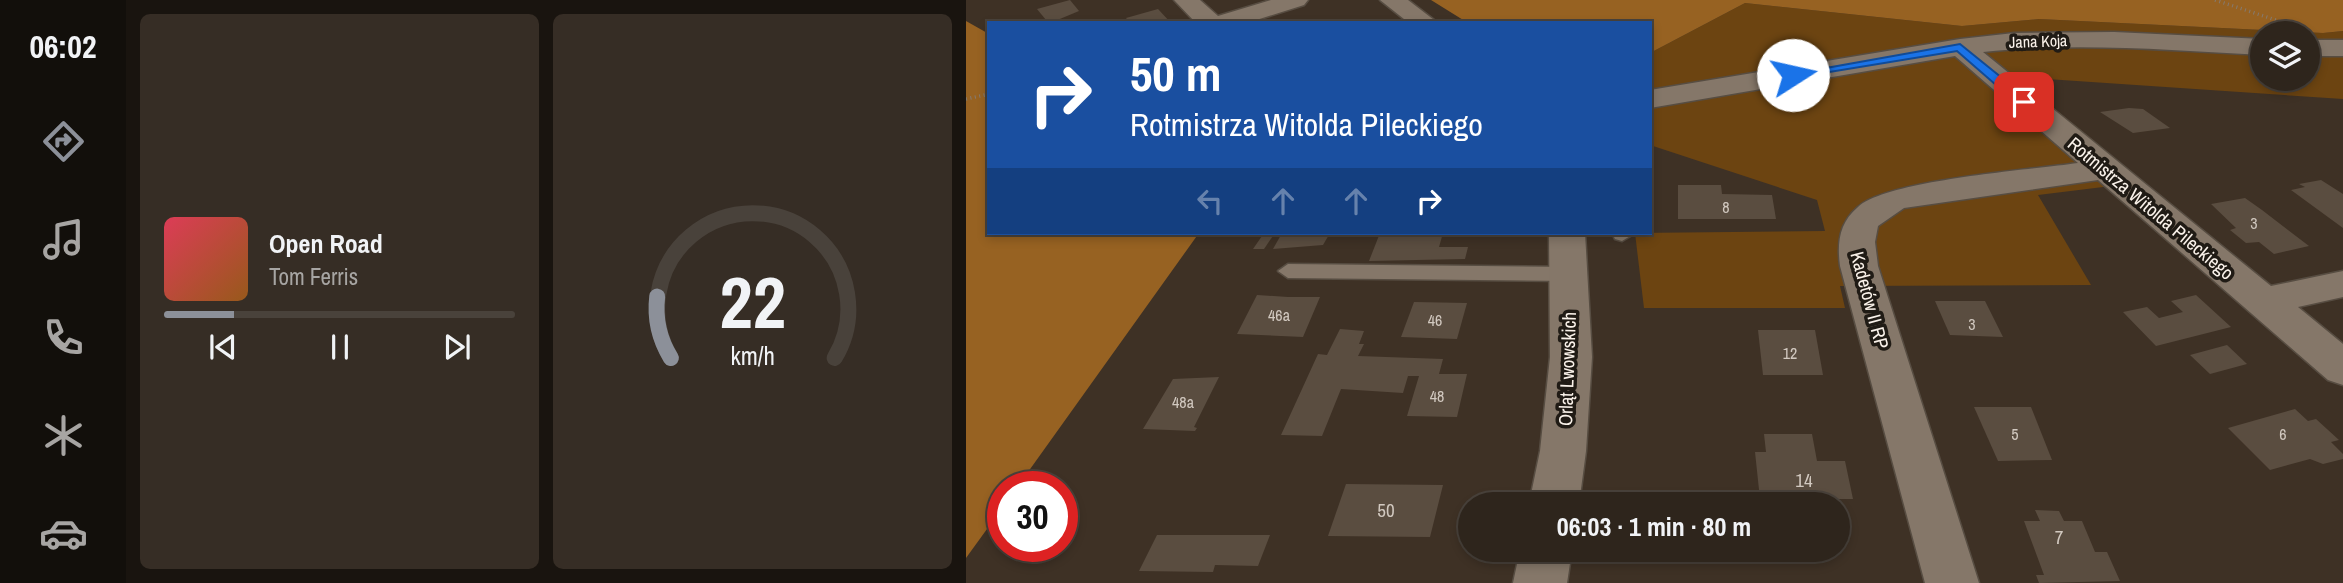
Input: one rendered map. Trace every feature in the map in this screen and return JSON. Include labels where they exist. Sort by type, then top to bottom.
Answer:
[{"type":"street","points":[[1186,0],[1209,21]]},
{"type":"street","points":[[1227,21],[1296,0]]},
{"type":"street","points":[[1392,0],[1423,21]]},
{"type":"street","name":"Jana Koja","points":[[1652,99],[1960,47],[2080,39],[2250,46]]},
{"type":"street","points":[[2320,42],[2343,48]]},
{"type":"street","name":"Rotmistrza Witolda Pileckiego","points":[[1960,47],[2343,368]]},
{"type":"street","name":"Kadetów II RP","points":[[1952,583],[1859,266],[1855,245],[1860,225],[1874,208],[1896,199],[2106,169]]},
{"type":"street","name":"Orląt Lwowskich","points":[[1556,492],[1563,451],[1572,356],[1567,235]]},
{"type":"street","points":[[2263,301],[2343,284]]},
{"type":"street","points":[[1540,583],[1544,562]]},
{"type":"lane","points":[[1288,271],[1569,274]]},
{"type":"path","points":[[2215,0],[2264,21]]},
{"type":"path","points":[[966,99],[987,94]]},
{"type":"shaded area","points":[[1431,0],[2343,0],[2343,31],[2323,33],[2320,33],[2320,21],[2250,21],[2250,29],[2039,19],[1962,26],[1745,3],[1652,52],[1652,21],[1465,21]]},
{"type":"shaded area","points":[[1745,3],[1962,26],[2039,19],[2250,29],[2250,91],[2320,91],[2320,33],[2343,31],[2343,99],[2016,77],[2144,182],[2038,195],[2091,285],[1840,286],[1845,308],[1644,308],[1635,235],[1825,231],[1817,200],[1652,146],[1652,52]]},
{"type":"shaded area","points":[[966,21],[987,33],[987,235],[1198,235],[1029,471],[987,471],[987,529],[966,558]]},
{"type":"building","points":[[1070,0],[1079,11],[1055,21],[1046,20],[1037,9]]},
{"type":"building","points":[[1158,9],[1169,21],[1128,21],[1126,18]]},
{"type":"building","points":[[2143,109],[2170,128],[2133,133],[2100,112]]},
{"type":"building","points":[[2321,180],[2343,194],[2343,228],[2291,190],[2305,187],[2299,184]]},
{"type":"building","points":[[1678,185],[1721,185],[1722,194],[1772,195],[1776,219],[1678,219]]},
{"type":"building","points":[[2245,198],[2309,246],[2274,254],[2259,242],[2246,243],[2230,230],[2236,228],[2211,204]]},
{"type":"building","points":[[1263,235],[1274,235],[1264,249],[1253,249]]},
{"type":"building","points":[[1281,235],[1329,235],[1323,245],[1273,249]]},
{"type":"building","points":[[1379,235],[1442,235],[1439,247],[1468,247],[1465,259],[1369,261]]},
{"type":"building","points":[[1257,295],[1320,297],[1303,337],[1237,334]]},
{"type":"building","points":[[2196,295],[2231,327],[2156,346],[2123,312],[2147,307],[2159,318],[2183,312],[2171,301]]},
{"type":"building","points":[[1935,301],[1985,301],[2003,337],[1950,335]]},
{"type":"building","points":[[1414,302],[1467,303],[1457,339],[1401,337]]},
{"type":"building","points":[[1340,329],[1364,331],[1359,344],[1364,344],[1358,356],[1443,359],[1439,374],[1467,374],[1457,417],[1407,416],[1419,376],[1408,376],[1403,393],[1341,389],[1322,436],[1281,435],[1318,354],[1327,355]]},
{"type":"building","points":[[1758,330],[1815,330],[1823,375],[1763,375]]},
{"type":"building","points":[[2227,345],[2247,364],[2210,374],[2190,355]]},
{"type":"building","points":[[1219,377],[1194,427],[1197,428],[1195,431],[1143,429],[1173,379]]},
{"type":"building","points":[[1974,407],[2031,407],[2052,460],[1998,461]]},
{"type":"building","points":[[2295,409],[2308,421],[2316,419],[2339,440],[2331,442],[2343,454],[2343,459],[2323,464],[2310,459],[2270,470],[2228,428]]},
{"type":"building","points":[[1764,434],[1812,434],[1817,461],[1845,461],[1853,499],[1850,499],[1850,492],[1759,492],[1755,452],[1766,452]]},
{"type":"building","points":[[1346,484],[1443,485],[1430,537],[1328,536]]},
{"type":"building","points":[[2035,510],[2059,511],[2064,521],[2082,521],[2095,552],[2107,552],[2120,581],[2039,583],[2036,575],[2044,575],[2024,521],[2040,521]]},
{"type":"building","points":[[1157,535],[1270,535],[1258,566],[1215,565],[1213,572],[1139,571]]},
{"type":"route","points":[[1793,75],[1960,47],[2024,102]]}]
